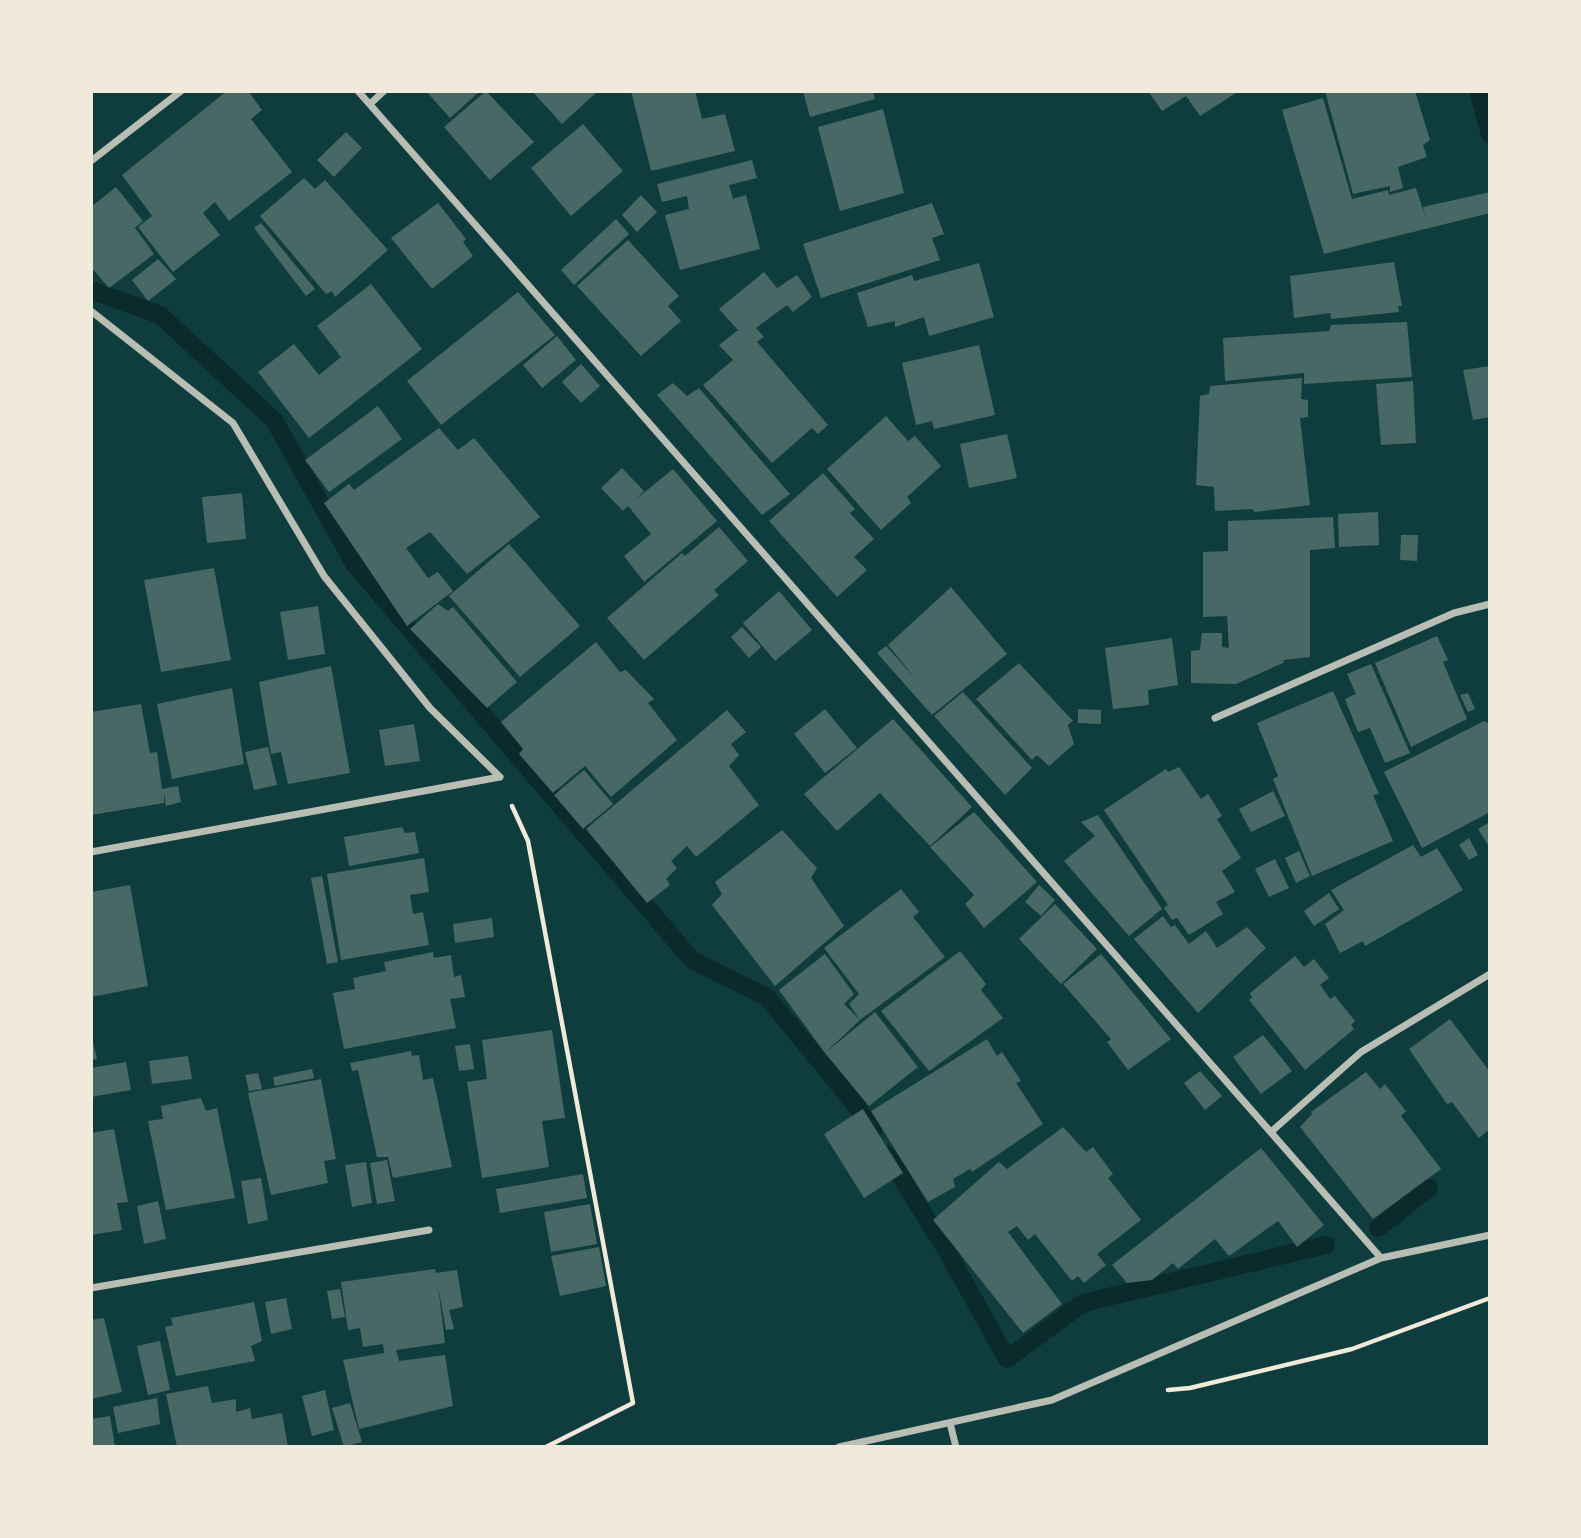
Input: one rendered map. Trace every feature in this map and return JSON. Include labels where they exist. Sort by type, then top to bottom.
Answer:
[{"type":"street","points":[[91,161],[181,91]]},
{"type":"street","points":[[358,91],[1381,1258]]},
{"type":"street","points":[[370,104],[384,91]]},
{"type":"street","points":[[91,311],[233,422],[324,576],[430,708],[500,777]]},
{"type":"street","points":[[1214,718],[1454,613],[1490,604]]},
{"type":"street","points":[[91,852],[500,777]]},
{"type":"street","points":[[1271,1132],[1361,1052],[1490,974]]},
{"type":"street","points":[[91,1288],[429,1230]]},
{"type":"street","points":[[839,1447],[1052,1400],[1381,1258],[1490,1235]]},
{"type":"street","points":[[950,1423],[955,1444]]},
{"type":"path","points":[[500,777],[528,841],[633,1403],[547,1447]]},
{"type":"path","points":[[1162,1391],[1190,1388],[1352,1349],[1490,1298]]},
{"type":"building","points":[[227,91],[248,91],[262,110],[251,119],[292,172],[229,221],[215,202],[203,213],[220,235],[173,272],[138,227],[152,216],[122,175]]},
{"type":"building","points":[[426,91],[480,91],[450,118]]},
{"type":"building","points":[[486,91],[534,142],[490,180],[444,127]]},
{"type":"building","points":[[532,91],[598,91],[562,124]]},
{"type":"building","points":[[631,91],[695,91],[702,119],[725,114],[735,151],[651,171]]},
{"type":"building","points":[[803,91],[873,91],[875,99],[810,117]]},
{"type":"building","points":[[1148,91],[1239,91],[1200,116],[1186,96],[1162,111]]},
{"type":"building","points":[[1325,91],[1415,91],[1430,140],[1423,145],[1427,157],[1398,167],[1403,188],[1390,192],[1390,186],[1353,194]]},
{"type":"building","points":[[1323,98],[1352,199],[1388,190],[1389,195],[1416,188],[1426,219],[1423,207],[1490,192],[1490,213],[1324,254],[1282,110]]},
{"type":"building","points":[[883,109],[904,193],[840,211],[818,127]]},
{"type":"building","points":[[583,124],[623,171],[571,216],[531,168]]},
{"type":"building","points":[[346,132],[362,148],[334,177],[317,160]]},
{"type":"building","points":[[752,160],[757,178],[729,185],[733,199],[746,195],[760,249],[680,270],[665,215],[689,209],[687,196],[662,202],[657,184]]},
{"type":"building","points":[[304,178],[315,189],[325,180],[388,250],[335,297],[332,291],[326,294],[260,216]]},
{"type":"building","points":[[116,187],[143,221],[132,230],[135,228],[154,254],[109,288],[91,267],[91,207]]},
{"type":"building","points":[[641,195],[657,212],[637,232],[622,215]]},
{"type":"building","points":[[438,203],[466,239],[463,242],[473,256],[432,289],[391,238]]},
{"type":"building","points":[[932,203],[944,234],[932,238],[940,260],[821,298],[803,244]]},
{"type":"building","points":[[616,219],[629,234],[574,285],[561,270]]},
{"type":"building","points":[[261,223],[315,289],[306,296],[254,228]]},
{"type":"building","points":[[628,240],[679,296],[668,306],[681,321],[641,356],[577,286]]},
{"type":"building","points":[[158,259],[176,279],[148,301],[132,280]]},
{"type":"building","points":[[1394,262],[1402,306],[1398,306],[1399,312],[1331,319],[1330,313],[1294,318],[1290,276]]},
{"type":"building","points":[[979,263],[994,317],[929,336],[924,317],[895,327],[895,321],[868,327],[857,293],[912,275],[914,281]]},
{"type":"building","points":[[764,272],[777,288],[797,275],[812,297],[793,312],[787,305],[756,328],[764,337],[757,342],[828,425],[818,434],[812,428],[772,463],[703,385],[733,360],[719,345],[738,330],[719,309]]},
{"type":"building","points":[[371,284],[422,349],[309,438],[258,372],[294,344],[319,375],[341,357],[317,326]]},
{"type":"building","points":[[518,292],[555,335],[441,425],[407,381]]},
{"type":"building","points":[[1407,322],[1412,377],[1304,384],[1304,373],[1225,381],[1223,338],[1329,331],[1331,325]]},
{"type":"building","points":[[557,336],[576,360],[542,388],[523,365]]},
{"type":"building","points":[[979,345],[995,415],[934,429],[932,421],[916,425],[902,363]]},
{"type":"building","points":[[581,364],[600,386],[581,403],[562,382]]},
{"type":"building","points":[[1490,366],[1490,417],[1473,420],[1463,370]]},
{"type":"building","points":[[1302,378],[1301,399],[1308,400],[1308,417],[1300,418],[1310,505],[1255,512],[1252,509],[1215,511],[1214,487],[1196,485],[1200,396],[1209,394],[1210,386]]},
{"type":"building","points":[[1413,381],[1416,443],[1381,445],[1376,384]]},
{"type":"building","points":[[673,383],[687,396],[699,388],[790,494],[762,515],[657,395]]},
{"type":"building","points":[[378,406],[402,439],[329,492],[305,460]]},
{"type":"building","points":[[886,416],[908,441],[915,436],[941,466],[907,497],[911,503],[881,530],[827,469]]},
{"type":"building","points":[[439,428],[458,450],[474,438],[540,517],[467,574],[430,532],[406,548],[428,578],[438,572],[453,591],[407,626],[324,503],[349,484],[354,490]]},
{"type":"building","points":[[1007,434],[1017,478],[969,488],[960,444]]},
{"type":"building","points":[[622,468],[644,491],[635,500],[673,469],[717,521],[644,582],[624,556],[651,534],[628,506],[623,511],[601,488]]},
{"type":"building","points":[[823,473],[855,509],[850,513],[874,539],[854,557],[867,570],[837,597],[769,521]]},
{"type":"building","points":[[242,493],[246,539],[207,543],[202,497]]},
{"type":"building","points":[[1378,512],[1379,545],[1339,547],[1338,514]]},
{"type":"building","points":[[1333,517],[1335,548],[1310,550],[1310,657],[1284,660],[1283,663],[1236,684],[1191,683],[1191,651],[1200,650],[1202,633],[1222,633],[1222,647],[1229,648],[1227,616],[1203,617],[1203,552],[1228,551],[1228,521]]},
{"type":"building","points":[[719,527],[748,561],[714,590],[719,595],[644,660],[607,618],[682,553],[685,556]]},
{"type":"building","points":[[1401,535],[1418,535],[1417,561],[1400,560]]},
{"type":"building","points":[[509,544],[580,626],[520,677],[449,596]]},
{"type":"building","points":[[214,568],[231,660],[161,672],[144,580]]},
{"type":"building","points":[[951,587],[1007,654],[932,715],[877,653],[886,646],[916,679],[888,645]]},
{"type":"building","points":[[779,591],[812,630],[775,661],[743,623]]},
{"type":"building","points":[[438,604],[448,611],[453,607],[517,682],[487,708],[410,629]]},
{"type":"building","points":[[318,606],[325,654],[288,660],[280,612]]},
{"type":"building","points":[[742,627],[761,647],[749,658],[731,637]]},
{"type":"building","points":[[1437,636],[1448,660],[1443,662],[1467,719],[1411,747],[1375,663]]},
{"type":"building","points":[[1172,638],[1178,685],[1148,690],[1149,705],[1113,709],[1105,648]]},
{"type":"building","points":[[596,642],[620,672],[626,670],[654,699],[648,703],[677,740],[611,797],[585,766],[553,793],[519,754],[523,749],[501,722]]},
{"type":"building","points":[[1019,663],[1073,721],[1068,725],[1074,744],[1049,766],[1037,755],[1032,760],[976,699]]},
{"type":"building","points":[[1371,664],[1410,753],[1385,763],[1370,728],[1358,732],[1345,699],[1356,694],[1347,674]]},
{"type":"building","points":[[331,666],[350,773],[288,784],[281,752],[271,754],[259,682]]},
{"type":"building","points":[[232,688],[244,764],[172,779],[157,704]]},
{"type":"building","points":[[1333,691],[1379,794],[1373,795],[1393,841],[1312,876],[1273,779],[1278,776],[1257,723]]},
{"type":"building","points":[[963,692],[1032,768],[1005,795],[934,716]]},
{"type":"building","points":[[1468,693],[1475,709],[1468,712],[1460,695]]},
{"type":"building","points":[[141,704],[150,753],[157,752],[162,789],[178,786],[181,802],[166,806],[164,793],[164,803],[91,815],[91,712]]},
{"type":"building","points":[[825,709],[857,748],[825,773],[794,734]]},
{"type":"building","points":[[1078,709],[1101,710],[1101,724],[1078,723]]},
{"type":"building","points":[[727,710],[746,732],[731,744],[739,755],[729,766],[759,805],[696,857],[687,846],[671,861],[677,868],[666,879],[670,885],[647,903],[586,829]]},
{"type":"building","points":[[893,719],[972,807],[930,846],[880,793],[837,831],[804,794]]},
{"type":"building","points":[[1484,721],[1490,724],[1490,812],[1422,848],[1384,772]]},
{"type":"building","points":[[414,724],[420,761],[385,766],[379,730]]},
{"type":"building","points":[[268,747],[277,785],[254,790],[245,752]]},
{"type":"building","points":[[1179,767],[1201,799],[1208,794],[1222,816],[1217,819],[1241,858],[1222,871],[1235,892],[1216,902],[1223,914],[1189,935],[1177,918],[1172,920],[1164,908],[1168,905],[1104,810],[1166,769],[1168,772]]},
{"type":"building","points":[[584,770],[613,804],[583,829],[554,795]]},
{"type":"building","points":[[1273,791],[1285,816],[1251,832],[1239,809]]},
{"type":"building","points":[[974,812],[1037,882],[984,928],[965,904],[974,895],[930,847]]},
{"type":"building","points":[[1098,815],[1162,909],[1129,936],[1064,861],[1095,836],[1081,822]]},
{"type":"building","points":[[1490,822],[1490,848],[1478,829]]},
{"type":"building","points":[[402,827],[405,833],[415,832],[419,853],[349,866],[344,837]]},
{"type":"building","points":[[782,830],[817,868],[811,878],[844,926],[775,986],[712,905],[722,894],[715,882]]},
{"type":"building","points":[[1469,838],[1478,855],[1469,860],[1459,845]]},
{"type":"building","points":[[1413,845],[1421,857],[1437,848],[1463,890],[1365,946],[1363,941],[1340,953],[1325,924],[1344,910],[1331,890]]},
{"type":"building","points":[[1299,851],[1310,876],[1296,883],[1285,858]]},
{"type":"building","points":[[424,858],[429,892],[410,895],[413,914],[423,912],[429,945],[341,960],[327,874]]},
{"type":"building","points":[[1275,859],[1289,888],[1269,897],[1255,869]]},
{"type":"building","points":[[322,876],[338,962],[327,964],[311,878]]},
{"type":"building","points":[[130,885],[148,986],[91,997],[91,892]]},
{"type":"building","points":[[1039,885],[1055,900],[1041,916],[1025,902]]},
{"type":"building","points":[[901,889],[919,912],[913,917],[945,957],[860,1020],[849,1004],[859,994],[824,948]]},
{"type":"building","points":[[1329,893],[1339,909],[1314,926],[1304,911]]},
{"type":"building","points":[[1055,904],[1097,949],[1061,984],[1019,939]]},
{"type":"building","points":[[1163,916],[1171,927],[1175,925],[1189,944],[1206,931],[1217,948],[1247,927],[1266,948],[1198,1013],[1134,939]]},
{"type":"building","points":[[492,918],[494,937],[455,943],[453,924]]},
{"type":"building","points":[[960,951],[986,984],[981,990],[1003,1018],[929,1071],[881,1011]]},
{"type":"building","points":[[433,952],[434,958],[451,955],[454,977],[461,975],[465,997],[450,999],[456,1028],[344,1049],[333,993],[355,989],[353,978],[386,971],[384,962]]},
{"type":"building","points":[[825,954],[854,994],[844,1004],[860,1020],[825,1053],[779,990]]},
{"type":"building","points":[[1101,954],[1171,1039],[1128,1070],[1107,1042],[1111,1039],[1063,984]]},
{"type":"building","points":[[1295,956],[1304,967],[1314,959],[1329,978],[1320,985],[1330,999],[1335,996],[1355,1021],[1351,1025],[1354,1029],[1305,1070],[1249,1000],[1252,998],[1250,993]]},
{"type":"building","points":[[875,1012],[918,1067],[869,1106],[825,1053]]},
{"type":"building","points":[[1450,1019],[1490,1072],[1490,1129],[1479,1138],[1452,1102],[1447,1104],[1409,1049]]},
{"type":"building","points":[[552,1030],[565,1118],[542,1121],[549,1167],[482,1178],[467,1082],[487,1079],[482,1040]]},
{"type":"building","points":[[91,1034],[97,1059],[91,1060]]},
{"type":"building","points":[[1263,1035],[1292,1071],[1261,1094],[1233,1057]]},
{"type":"building","points":[[987,1039],[997,1056],[1002,1052],[1021,1081],[1016,1083],[1043,1124],[972,1172],[970,1169],[953,1179],[955,1187],[928,1202],[871,1111]]},
{"type":"building","points":[[470,1044],[474,1069],[459,1071],[455,1046]]},
{"type":"building","points":[[411,1051],[412,1056],[419,1055],[423,1080],[433,1078],[452,1167],[393,1178],[388,1157],[377,1157],[358,1070],[352,1071],[350,1063]]},
{"type":"building","points":[[188,1056],[192,1079],[152,1084],[149,1061]]},
{"type":"building","points":[[126,1062],[131,1090],[91,1097],[91,1068]]},
{"type":"building","points":[[312,1069],[314,1078],[275,1086],[273,1077]]},
{"type":"building","points":[[1200,1071],[1222,1096],[1205,1110],[1184,1083]]},
{"type":"building","points":[[1366,1072],[1380,1089],[1385,1084],[1406,1111],[1401,1116],[1441,1169],[1373,1219],[1300,1127],[1311,1112]]},
{"type":"building","points":[[258,1073],[262,1089],[249,1091],[245,1075]]},
{"type":"building","points":[[321,1079],[336,1159],[324,1161],[328,1183],[271,1195],[248,1093]]},
{"type":"building","points":[[201,1098],[206,1111],[217,1108],[235,1198],[166,1210],[148,1121],[163,1119],[161,1106]]},
{"type":"building","points":[[863,1109],[903,1173],[864,1198],[824,1134]]},
{"type":"building","points":[[1063,1127],[1086,1152],[1093,1147],[1113,1174],[1108,1178],[1141,1220],[1097,1254],[1106,1265],[1084,1283],[1078,1276],[1072,1281],[1035,1234],[1028,1240],[1017,1226],[1008,1232],[1062,1304],[1023,1333],[933,1220],[999,1162],[1007,1169]]},
{"type":"building","points":[[114,1129],[128,1202],[117,1203],[122,1230],[91,1235],[91,1133]]},
{"type":"building","points":[[1261,1148],[1324,1225],[1297,1247],[1278,1221],[1229,1256],[1215,1239],[1178,1269],[1173,1263],[1152,1280],[1127,1283],[1112,1265]]},
{"type":"building","points":[[387,1160],[395,1201],[377,1204],[370,1163]]},
{"type":"building","points":[[366,1162],[372,1203],[352,1207],[345,1165]]},
{"type":"building","points":[[583,1174],[587,1198],[500,1213],[496,1189]]},
{"type":"building","points":[[261,1178],[268,1220],[248,1224],[241,1181]]},
{"type":"building","points":[[158,1201],[166,1239],[144,1244],[137,1206]]},
{"type":"building","points":[[590,1204],[597,1244],[551,1252],[544,1212]]},
{"type":"building","points":[[599,1247],[606,1286],[560,1296],[551,1256]]},
{"type":"building","points":[[435,1269],[436,1273],[457,1270],[463,1307],[449,1310],[454,1329],[446,1330],[438,1286],[445,1343],[396,1350],[399,1361],[445,1355],[453,1406],[359,1429],[343,1360],[384,1353],[383,1344],[363,1347],[360,1328],[348,1330],[341,1282]]},
{"type":"building","points":[[340,1289],[345,1317],[332,1319],[327,1291]]},
{"type":"building","points":[[286,1298],[292,1329],[271,1334],[265,1302]]},
{"type":"building","points":[[254,1302],[262,1341],[251,1346],[255,1361],[176,1376],[165,1327],[173,1325],[171,1318]]},
{"type":"building","points":[[104,1318],[122,1392],[91,1399],[91,1320]]},
{"type":"building","points":[[160,1341],[170,1390],[148,1395],[137,1346]]},
{"type":"building","points":[[208,1386],[212,1403],[236,1399],[236,1412],[250,1408],[252,1419],[282,1413],[288,1447],[177,1447],[166,1394]]},
{"type":"building","points":[[325,1390],[334,1430],[312,1436],[302,1396]]},
{"type":"building","points":[[157,1398],[160,1424],[118,1433],[113,1407]]},
{"type":"building","points":[[350,1403],[362,1442],[344,1447],[332,1408]]},
{"type":"building","points":[[110,1416],[115,1447],[91,1447],[91,1419]]},
{"type":"waterway","points":[[1478,91],[1490,134]]},
{"type":"waterway","points":[[91,290],[160,315],[274,420],[355,565],[692,960],[767,997],[858,1108],[873,1131]]},
{"type":"waterway","points":[[887,1155],[947,1251],[1007,1359],[1083,1303],[1326,1245]]},
{"type":"waterway","points":[[1378,1228],[1429,1188]]}]
